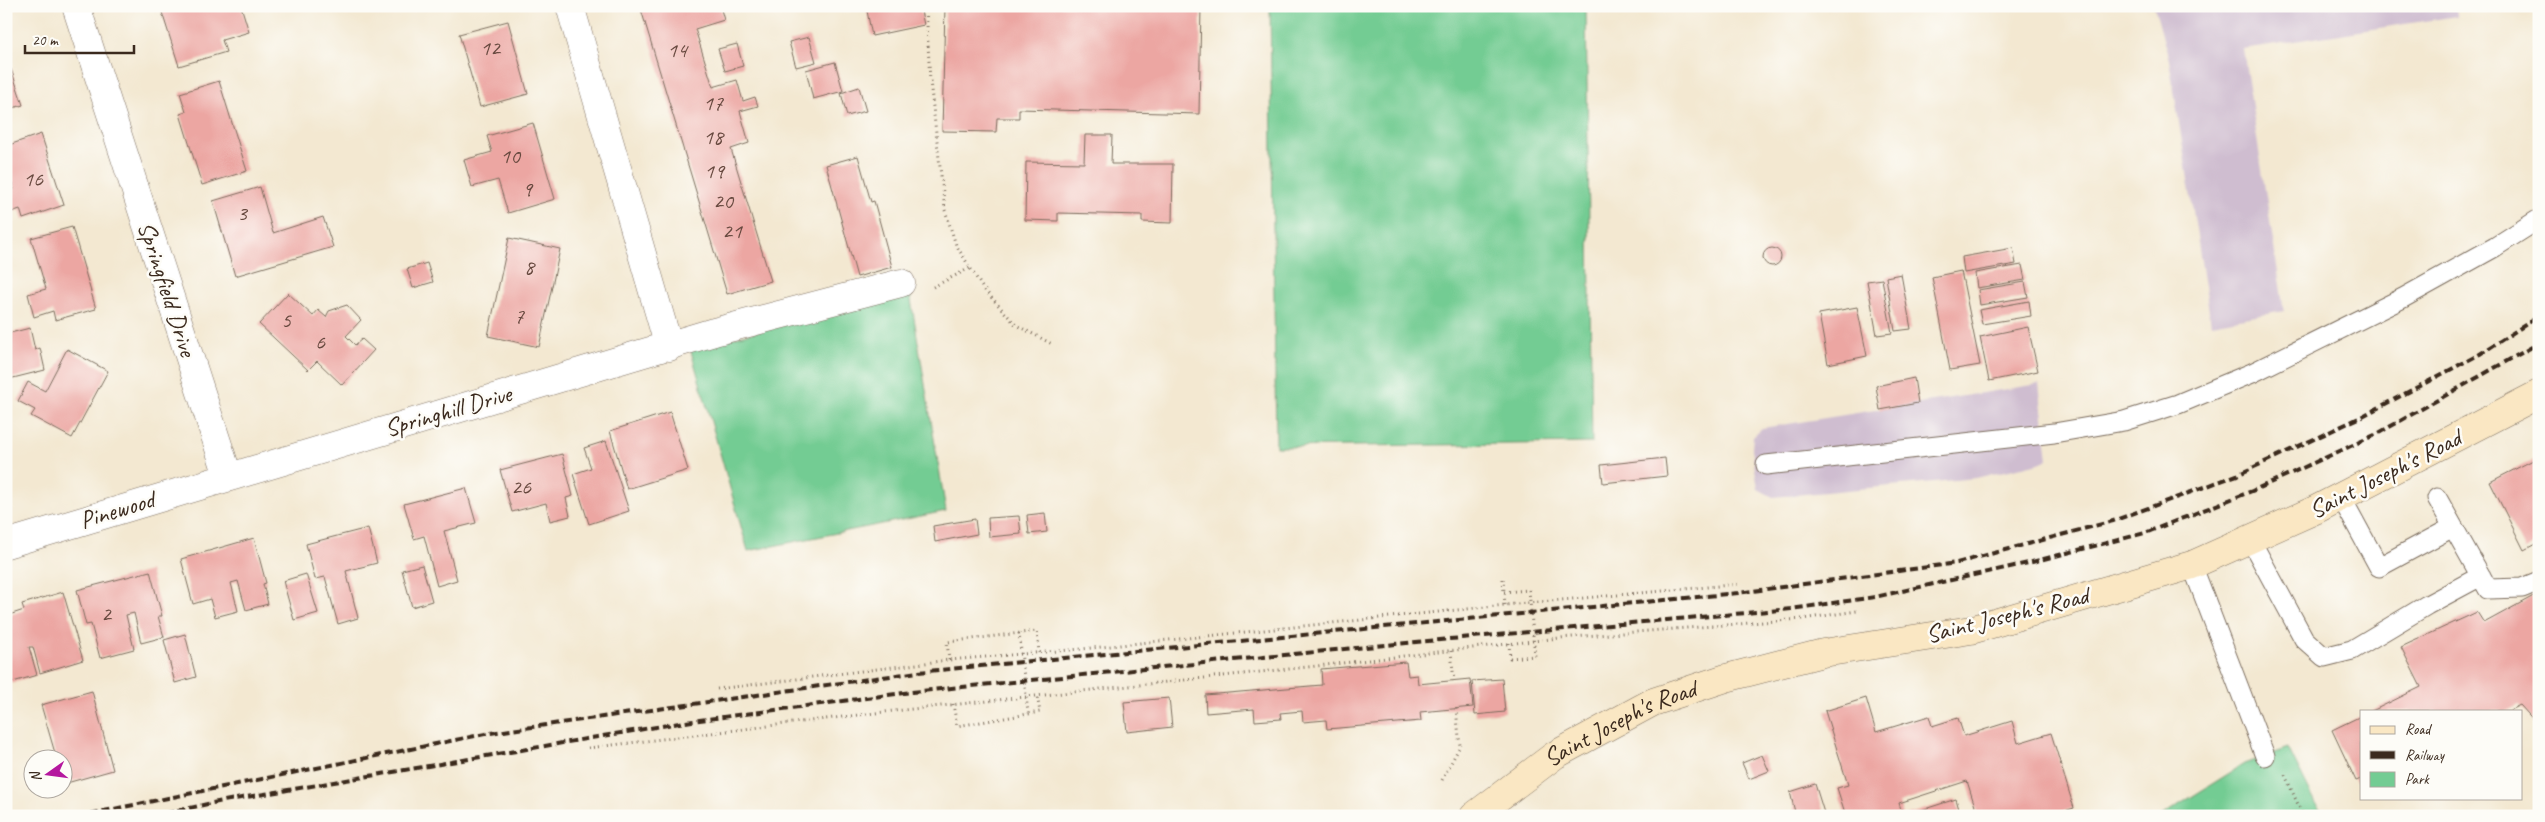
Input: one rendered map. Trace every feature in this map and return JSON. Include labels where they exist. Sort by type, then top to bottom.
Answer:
[{"type":"street","name":"Springfield Drive","points":[[76,6],[228,476]]},
{"type":"street","points":[[570,6],[669,347]]},
{"type":"street","name":"Springhill Drive","points":[[228,476],[669,347],[732,326],[901,284]]},
{"type":"street","name":"Saint Joseph's Road","points":[[1474,816],[1555,755],[1653,702],[1726,678],[1823,653],[1971,630],[2192,565],[2341,497],[2539,394]]},
{"type":"street","name":"Pinewood","points":[[6,544],[228,476]]},
{"type":"lane","points":[[1766,465],[2054,432],[2124,421],[2178,404],[2252,373],[2403,298],[2539,219]]},
{"type":"lane","points":[[2341,497],[2379,567],[2453,527]]},
{"type":"lane","points":[[2437,498],[2488,589],[2522,588],[2539,581]]},
{"type":"lane","points":[[2250,539],[2304,639],[2324,658],[2352,650],[2427,605],[2481,576]]},
{"type":"lane","points":[[2192,565],[2265,756]]},
{"type":"path","points":[[926,6],[930,81],[945,210],[956,245],[982,288],[1016,325],[1052,344]]},
{"type":"path","points":[[901,284],[931,288],[970,268]]},
{"type":"path","points":[[1503,579],[1505,605]]},
{"type":"path","points":[[717,689],[949,660],[1039,653],[1505,605],[1741,584]]},
{"type":"path","points":[[1504,592],[1529,590],[1535,656],[1510,658],[1509,643]]},
{"type":"path","points":[[588,748],[953,704],[1509,643],[1802,619],[1856,612]]},
{"type":"path","points":[[949,660],[947,642],[1037,631],[1039,653]]},
{"type":"path","points":[[1019,633],[1028,713]]},
{"type":"path","points":[[1451,650],[1454,681]]},
{"type":"path","points":[[953,704],[957,726],[1040,712],[1037,695]]},
{"type":"path","points":[[1442,780],[1460,746],[1456,709]]},
{"type":"path","points":[[2265,756],[2278,760],[2303,816]]},
{"type":"shaded area","points":[[2154,6],[2456,6],[2457,16],[2243,49],[2284,311],[2211,324],[2169,60]]},
{"type":"shaded area","points":[[2039,384],[2048,459],[2039,463],[1976,478],[1773,497],[1758,489],[1752,449],[1753,436],[1762,428]]},
{"type":"green space","points":[[1270,6],[1586,6],[1592,443],[1276,447]]},
{"type":"green space","points":[[910,294],[946,511],[748,551],[690,348]]},
{"type":"green space","points":[[2288,748],[2322,816],[2161,816],[2244,764]]},
{"type":"building","points":[[160,6],[241,6],[249,32],[222,40],[226,52],[179,66]]},
{"type":"building","points":[[640,6],[720,6],[724,20],[695,29],[713,87],[737,80],[743,101],[755,97],[758,106],[740,111],[749,143],[731,149],[771,281],[727,294]]},
{"type":"building","points":[[866,6],[920,6],[924,25],[872,36]]},
{"type":"building","points":[[945,6],[1201,6],[1199,114],[1019,109],[1019,118],[997,118],[996,132],[942,131]]},
{"type":"building","points":[[508,21],[528,94],[480,107],[459,34]]},
{"type":"building","points":[[809,37],[816,62],[796,67],[789,42]]},
{"type":"building","points":[[737,44],[743,66],[725,71],[718,49]]},
{"type":"building","points":[[835,62],[843,91],[813,99],[806,70]]},
{"type":"building","points":[[11,69],[23,105],[6,110],[6,71]]},
{"type":"building","points":[[219,81],[247,171],[202,185],[180,114],[186,112],[180,93]]},
{"type":"building","points":[[859,87],[866,111],[847,116],[841,93]]},
{"type":"building","points":[[533,123],[555,199],[508,213],[498,180],[472,187],[464,160],[492,152],[487,136]]},
{"type":"building","points":[[41,134],[64,205],[23,219],[20,209],[6,214],[6,192],[14,189],[6,168],[6,146]]},
{"type":"building","points":[[1085,135],[1112,135],[1111,164],[1173,164],[1172,223],[1142,222],[1142,215],[1058,213],[1058,221],[1025,220],[1026,162],[1084,163]]},
{"type":"building","points":[[858,156],[871,202],[874,201],[892,267],[857,277],[826,165]]},
{"type":"building","points":[[260,187],[273,233],[323,217],[333,247],[235,276],[213,201]]},
{"type":"building","points":[[72,227],[96,309],[55,320],[53,311],[34,317],[28,294],[46,289],[31,238]]},
{"type":"building","points":[[509,238],[560,249],[539,347],[488,336]]},
{"type":"building","points":[[1772,248],[1778,251],[1781,257],[1778,263],[1772,266],[1766,263],[1763,257],[1766,251]]},
{"type":"building","points":[[2013,248],[2016,264],[1964,273],[1962,257]]},
{"type":"building","points":[[427,263],[433,282],[413,288],[407,269]]},
{"type":"building","points":[[2022,265],[2025,280],[1977,288],[1975,273]]},
{"type":"building","points":[[1961,271],[1980,365],[1950,370],[1932,277]]},
{"type":"building","points":[[1901,274],[1911,329],[1895,331],[1886,277]]},
{"type":"building","points":[[1882,279],[1892,333],[1877,335],[1867,281]]},
{"type":"building","points":[[2025,282],[2028,297],[1980,305],[1978,290]]},
{"type":"building","points":[[288,293],[313,316],[318,310],[326,317],[329,311],[347,305],[361,320],[346,336],[355,345],[362,339],[374,350],[342,385],[317,361],[308,370],[259,324]]},
{"type":"building","points":[[2029,301],[2031,316],[1982,324],[1979,310]]},
{"type":"building","points":[[1857,307],[1867,356],[1828,364],[1819,314]]},
{"type":"building","points":[[2028,327],[2038,371],[1989,381],[1980,337]]},
{"type":"building","points":[[30,328],[35,350],[40,348],[45,370],[9,379],[6,370],[6,334]]},
{"type":"building","points":[[67,349],[108,371],[72,438],[31,416],[35,410],[18,401],[28,382],[45,391]]},
{"type":"building","points":[[1914,378],[1918,403],[1880,410],[1876,386]]},
{"type":"building","points":[[670,412],[688,470],[627,489],[610,431]]},
{"type":"building","points":[[606,441],[629,511],[589,524],[573,474],[591,468],[584,448]]},
{"type":"building","points":[[562,454],[573,496],[566,498],[570,516],[550,521],[546,503],[512,512],[500,470]]},
{"type":"building","points":[[2539,457],[2539,542],[2524,550],[2490,482]]},
{"type":"building","points":[[1665,458],[1667,476],[1603,483],[1601,465]]},
{"type":"building","points":[[466,488],[476,523],[444,531],[457,580],[437,586],[424,536],[414,539],[404,504]]},
{"type":"building","points":[[1045,513],[1047,532],[1029,534],[1027,515]]},
{"type":"building","points":[[1019,516],[1021,534],[989,537],[988,518]]},
{"type":"building","points":[[975,519],[977,534],[935,542],[933,526]]},
{"type":"building","points":[[368,528],[377,563],[346,571],[358,618],[338,624],[325,577],[315,579],[306,544]]},
{"type":"building","points":[[254,538],[266,583],[263,584],[268,604],[246,610],[238,581],[231,583],[238,611],[215,617],[210,599],[193,604],[181,559]]},
{"type":"building","points":[[422,565],[432,601],[412,607],[402,570]]},
{"type":"building","points":[[150,571],[162,616],[158,616],[164,637],[141,643],[134,613],[126,615],[134,649],[100,658],[91,624],[86,625],[77,590]]},
{"type":"building","points":[[306,574],[318,613],[294,620],[283,581]]},
{"type":"building","points":[[63,592],[83,660],[40,673],[33,647],[29,647],[37,675],[6,684],[6,616],[24,610],[22,604]]},
{"type":"building","points":[[2539,593],[2539,726],[2520,705],[2510,710],[2374,710],[2421,687],[2401,647],[2477,612],[2484,623]]},
{"type":"building","points":[[185,634],[196,677],[175,683],[164,640]]},
{"type":"building","points":[[1406,662],[1408,676],[1417,675],[1418,684],[1470,679],[1473,707],[1420,712],[1421,721],[1327,729],[1326,720],[1303,722],[1302,711],[1280,713],[1281,719],[1255,721],[1254,709],[1206,713],[1205,695],[1322,685],[1321,669]]},
{"type":"building","points":[[1502,679],[1505,712],[1475,715],[1472,681]]},
{"type":"building","points":[[92,691],[113,770],[72,781],[72,750],[54,750],[41,705]]},
{"type":"building","points":[[1169,698],[1172,727],[1127,732],[1124,702]]},
{"type":"building","points":[[1866,698],[1876,732],[1929,716],[1932,726],[1958,718],[1964,736],[2012,721],[2018,743],[2051,733],[2074,808],[2048,816],[1978,816],[1967,781],[1899,803],[1903,816],[1846,816],[1837,788],[1848,785],[1825,711]]},
{"type":"building","points":[[2360,716],[2360,779],[2356,781],[2332,730]]},
{"type":"building","points":[[1762,755],[1769,771],[1749,779],[1742,763]]},
{"type":"building","points":[[1815,784],[1825,816],[1796,816],[1790,792]]},
{"type":"building","points":[[1956,799],[1961,816],[1906,816],[1906,815]]},
{"type":"railway","points":[[79,816],[490,733],[918,672],[1738,593],[1957,563],[2113,521],[2237,475],[2359,418],[2480,354],[2539,316]]},
{"type":"railway","points":[[154,816],[212,803],[685,722],[911,692],[1416,642],[1791,609],[1875,597],[2028,563],[2145,533],[2252,491],[2377,434],[2539,343]]}]
